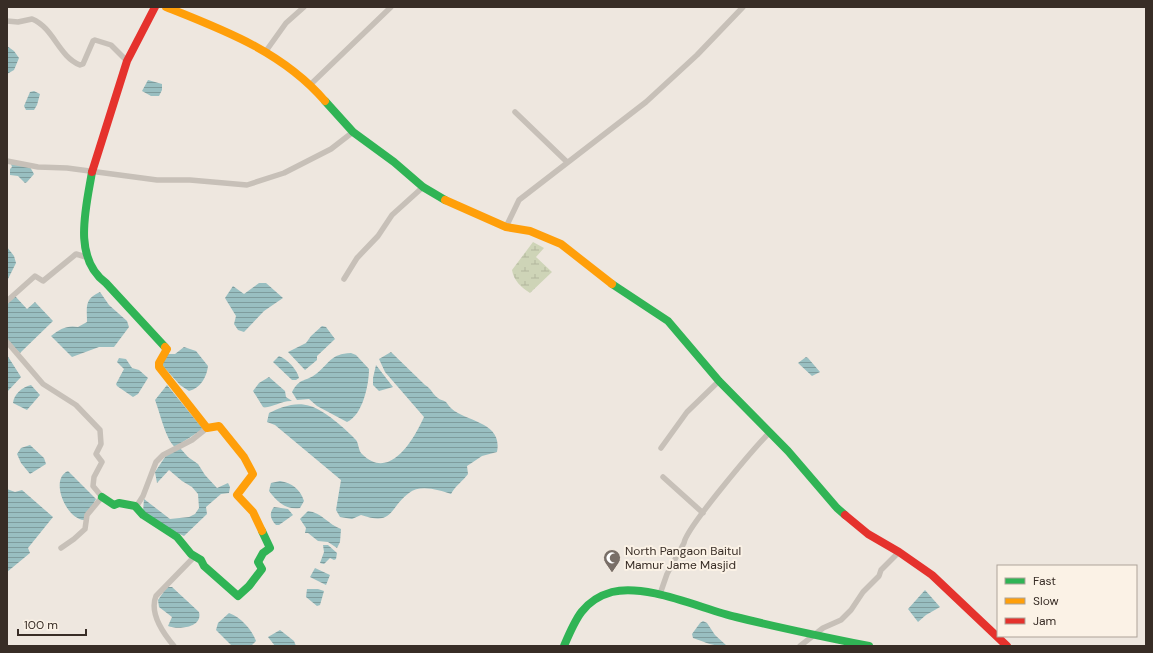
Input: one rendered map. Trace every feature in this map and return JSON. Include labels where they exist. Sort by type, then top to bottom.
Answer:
[{"type":"main road","points":[[102,497],[114,505],[119,503],[136,507],[143,515],[177,538],[238,596],[249,586],[262,569],[258,562],[263,553],[270,548],[253,512],[237,494],[253,474],[244,457],[219,426],[207,428],[180,395],[178,390],[160,367],[159,362],[167,349],[106,283],[99,278],[86,257],[84,223],[92,171],[127,61],[155,7]]},
{"type":"main road","points":[[166,7],[228,32],[266,51],[282,61],[311,84],[353,132],[394,162],[423,187],[447,201],[506,227],[530,232],[561,244],[612,284],[668,321],[719,381],[770,432],[837,508],[868,534],[899,552],[943,584],[997,636]]},
{"type":"main road","points":[[561,646],[569,622],[588,600],[610,591],[626,588],[660,594],[734,617],[869,646]]},
{"type":"main road","points":[[564,646],[570,626],[578,610]]},
{"type":"main road","points":[[998,637],[1007,646]]},
{"type":"street","points":[[266,51],[286,23],[304,7]]},
{"type":"street","points":[[311,84],[391,7]]},
{"type":"street","points":[[506,227],[519,200],[646,102],[697,55],[743,7]]},
{"type":"street","points":[[7,21],[18,22],[32,19],[45,26],[72,61],[80,65],[83,64],[93,41],[96,40],[111,45],[127,61]]},
{"type":"street","points":[[515,112],[567,162]]},
{"type":"street","points":[[7,161],[38,167],[67,168],[157,180],[190,180],[247,185],[284,173],[331,149],[353,132]]},
{"type":"street","points":[[344,279],[357,258],[378,236],[392,215],[423,187]]},
{"type":"street","points":[[7,301],[35,276],[43,281],[76,254],[86,257]]},
{"type":"street","points":[[7,342],[43,384],[62,397],[72,401],[100,430],[101,444],[96,454],[102,462],[94,477],[93,486],[102,497],[87,515],[85,529],[61,548]]},
{"type":"street","points":[[661,448],[687,412],[719,381]]},
{"type":"street","points":[[136,507],[143,496],[156,462],[163,455],[192,440],[207,428]]},
{"type":"street","points":[[660,594],[667,574],[684,543],[685,538],[751,452],[770,432]]},
{"type":"street","points":[[663,477],[704,513]]},
{"type":"street","points":[[800,646],[814,634],[841,620],[851,610],[863,592],[879,576],[881,570],[899,552]]},
{"type":"street","points":[[174,646],[160,627],[154,602],[156,596],[195,556]]},
{"type":"green space","points":[[533,242],[544,248],[536,257],[552,272],[530,293],[518,283],[512,270]]},
{"type":"water","points":[[7,46],[14,51],[19,58],[14,70],[7,74]]},
{"type":"water","points":[[148,80],[162,84],[162,90],[159,96],[151,96],[142,91]]},
{"type":"water","points":[[34,91],[40,94],[37,105],[34,110],[26,110],[24,106],[30,92]]},
{"type":"water","points":[[11,164],[30,167],[34,174],[25,183],[18,176],[10,175],[10,169],[12,167]]},
{"type":"water","points":[[7,247],[14,256],[16,263],[7,281]]},
{"type":"water","points":[[259,283],[266,283],[283,298],[264,311],[244,332],[238,330],[234,324],[236,316],[225,298],[233,286],[244,294]]},
{"type":"water","points":[[100,292],[109,305],[127,321],[129,327],[114,347],[99,347],[72,357],[51,336],[64,328],[78,327],[87,322],[87,308],[89,301]]},
{"type":"water","points":[[15,296],[27,309],[35,302],[53,321],[20,353],[7,340],[7,304]]},
{"type":"water","points":[[322,326],[326,327],[335,339],[317,356],[317,360],[305,370],[288,352],[306,343]]},
{"type":"water","points":[[184,347],[196,351],[208,366],[203,381],[197,387],[189,391],[180,385],[161,364],[168,354],[175,354]]},
{"type":"water","points":[[391,352],[436,396],[446,402],[451,408],[458,413],[482,424],[495,434],[497,452],[482,456],[467,466],[468,474],[451,494],[424,488],[413,490],[402,499],[390,514],[385,517],[372,518],[361,515],[352,519],[340,517],[336,510],[341,480],[275,425],[267,422],[269,413],[294,404],[315,408],[328,415],[347,431],[358,443],[362,454],[372,461],[382,463],[391,460],[400,454],[407,446],[424,417],[385,372],[379,359]]},
{"type":"water","points":[[351,353],[356,355],[369,369],[368,383],[364,398],[361,406],[353,418],[347,422],[317,406],[309,399],[297,400],[292,392],[300,382],[316,374],[334,357]]},
{"type":"water","points":[[7,355],[21,377],[7,392]]},
{"type":"water","points":[[279,356],[291,365],[299,378],[292,380],[273,362]]},
{"type":"water","points":[[806,357],[820,372],[812,376],[798,363]]},
{"type":"water","points":[[119,358],[126,359],[132,368],[139,370],[148,378],[138,394],[133,397],[116,384],[124,369],[117,362]]},
{"type":"water","points":[[376,365],[393,387],[379,391],[373,385]]},
{"type":"water","points":[[269,377],[285,391],[286,397],[292,401],[269,407],[263,407],[253,391],[259,383]]},
{"type":"water","points":[[31,385],[40,395],[27,410],[13,403],[19,391]]},
{"type":"water","points":[[167,385],[203,429],[175,447],[166,432],[155,400]]},
{"type":"water","points":[[30,445],[44,458],[46,464],[30,474],[21,463],[17,454],[21,448]]},
{"type":"water","points":[[180,448],[188,457],[198,464],[205,475],[217,488],[228,483],[230,487],[229,493],[221,494],[206,507],[207,514],[184,536],[173,531],[143,512],[144,499],[170,519],[189,517],[195,514],[199,508],[198,494],[192,487],[169,470],[157,483],[155,472],[167,454]]},
{"type":"water","points":[[68,471],[96,499],[84,520],[77,518],[71,513],[62,498],[60,482],[62,475]]},
{"type":"water","points":[[280,481],[292,485],[298,490],[304,501],[300,508],[290,508],[282,504],[275,499],[269,491],[271,483]]},
{"type":"water","points":[[7,489],[15,492],[22,490],[53,517],[28,548],[30,553],[7,572]]},
{"type":"water","points":[[274,507],[288,509],[293,515],[279,525],[276,525],[271,516],[271,512]]},
{"type":"water","points":[[308,511],[321,516],[341,529],[340,542],[337,548],[328,542],[318,541],[308,533],[305,533],[306,528],[300,519]]},
{"type":"water","points":[[323,545],[328,545],[337,553],[336,559],[334,560],[330,558],[324,564],[320,563],[324,552]]},
{"type":"water","points":[[315,568],[330,575],[326,585],[310,577]]},
{"type":"water","points":[[167,587],[172,587],[199,612],[199,617],[194,625],[183,628],[168,626],[172,617],[159,607],[158,600]]},
{"type":"water","points":[[307,589],[318,589],[324,591],[320,605],[317,606],[306,597]]},
{"type":"water","points":[[925,590],[940,607],[926,615],[918,622],[908,609]]},
{"type":"water","points":[[229,613],[246,624],[252,633],[256,641],[251,646],[232,646],[216,630],[218,623]]},
{"type":"water","points":[[703,621],[707,623],[715,635],[727,646],[713,645],[693,638],[692,634]]},
{"type":"water","points":[[280,630],[294,641],[296,646],[275,646],[268,637]]},
{"type":"traffic: fast","points":[[325,101],[353,132],[394,162],[423,187],[445,200]]},
{"type":"traffic: fast","points":[[92,172],[84,232],[85,246],[89,260],[95,273],[165,347]]},
{"type":"traffic: fast","points":[[612,284],[668,321],[719,381],[788,451],[837,508],[845,515]]},
{"type":"traffic: fast","points":[[102,497],[114,505],[119,503],[135,506],[143,515],[177,537],[191,554],[201,560],[204,566],[238,596],[249,586],[262,569],[258,562],[263,553],[270,548],[262,531]]},
{"type":"traffic: fast","points":[[564,646],[576,620],[587,606],[602,596],[612,592],[626,590],[657,594],[736,617],[869,646]]},
{"type":"traffic: slow","points":[[166,7],[209,24],[252,44],[291,69],[325,101]]},
{"type":"traffic: slow","points":[[445,200],[506,227],[530,231],[561,244],[612,284]]},
{"type":"traffic: slow","points":[[165,347],[167,349],[159,363],[159,367],[207,428],[219,426],[244,457],[253,474],[237,495],[253,512],[262,531]]},
{"type":"traffic: jam","points":[[92,172],[127,61],[155,7]]},
{"type":"traffic: jam","points":[[845,515],[868,534],[899,552],[932,575],[997,637]]},
{"type":"traffic: jam","points":[[997,637],[1007,646]]},
{"type":"place","name":"North Pangaon Baitul Mamur Jame Masjid","points":[[612,573]]}]
